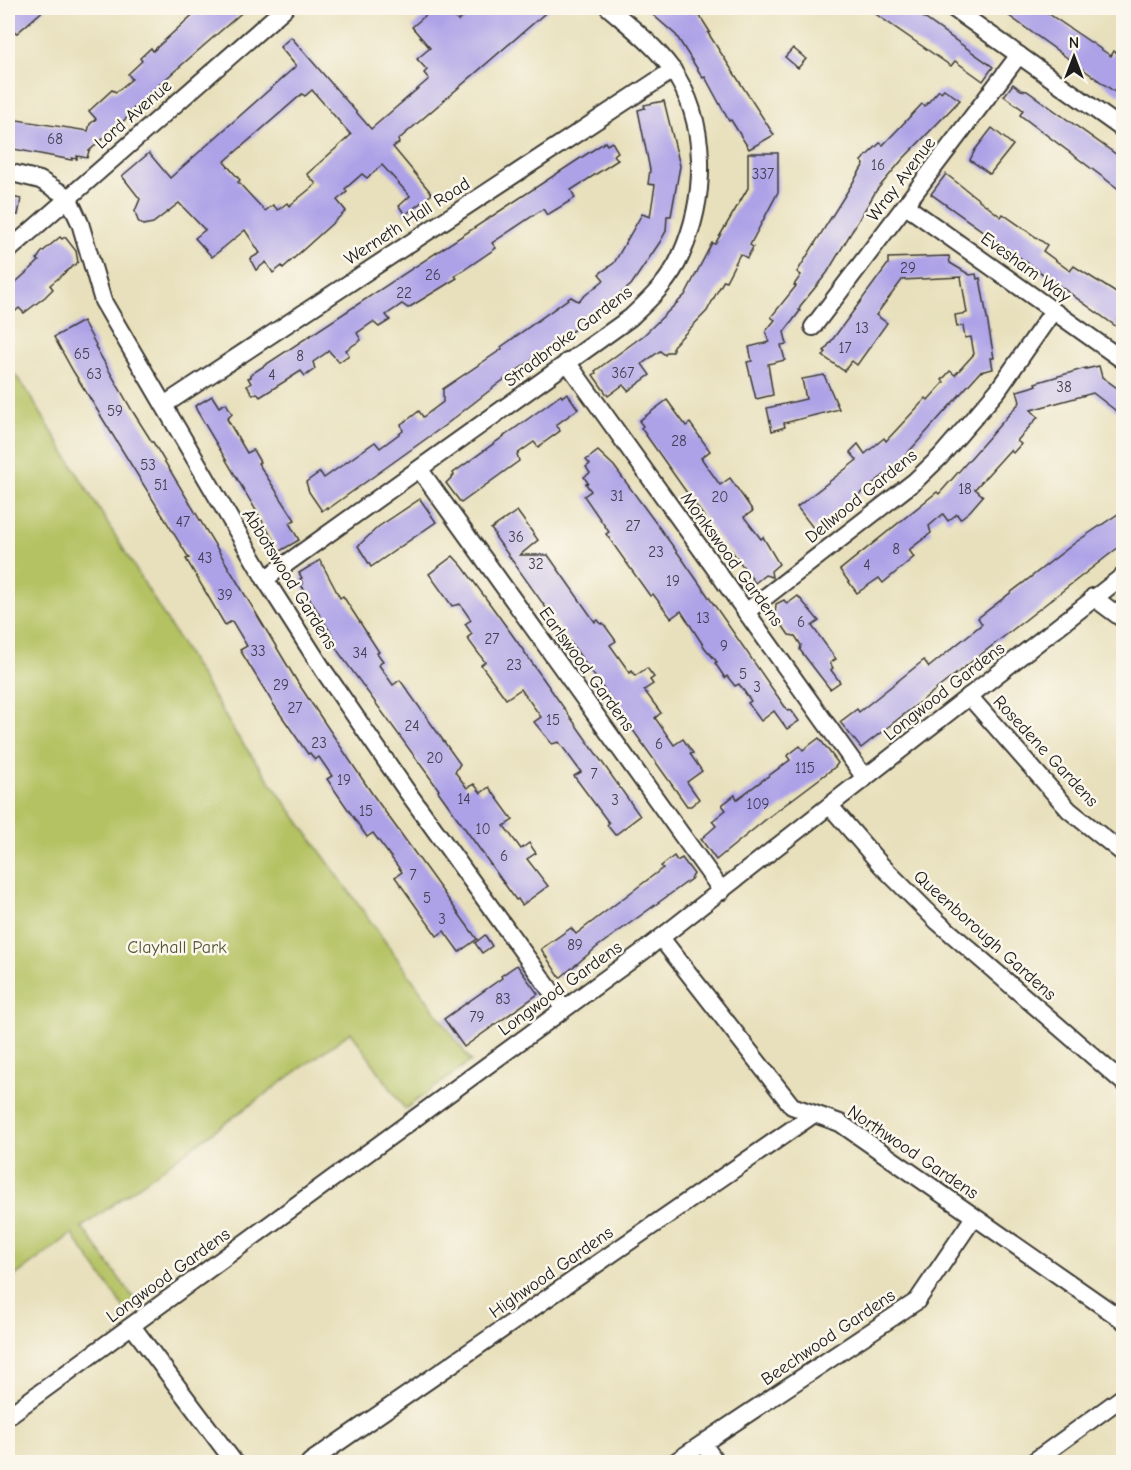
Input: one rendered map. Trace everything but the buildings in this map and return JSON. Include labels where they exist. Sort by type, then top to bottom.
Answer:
[{"type":"street","name":"Lord Avenue","points":[[8,251],[285,8]]},
{"type":"street","name":"Stradbroke Gardens","points":[[265,579],[630,318],[659,291],[681,257],[694,220],[701,176],[699,142],[690,103],[673,70],[658,52],[609,8]]},
{"type":"street","points":[[953,8],[1124,130]]},
{"type":"street","name":"Wray Avenue","points":[[813,327],[1019,55]]},
{"type":"street","name":"Werneth Hall Road","points":[[164,405],[673,70]]},
{"type":"street","points":[[8,172],[40,180],[68,197]]},
{"type":"street","name":"Abbotswood Gardens","points":[[68,197],[81,223],[103,301],[265,579],[324,671],[406,790],[568,1006]]},
{"type":"street","name":"Evesham Way","points":[[906,206],[1124,361]]},
{"type":"street","name":"Dellwood Gardens","points":[[746,612],[915,481],[932,465],[998,390],[1053,310]]},
{"type":"street","name":"Monkswood Gardens","points":[[567,362],[865,778]]},
{"type":"street","name":"Earlswood Gardens","points":[[420,470],[722,891]]},
{"type":"street","name":"Longwood Gardens","points":[[8,1416],[662,938],[1093,597],[1124,575]]},
{"type":"street","points":[[1093,597],[1124,620]]},
{"type":"street","name":"Rosedene Gardens","points":[[969,696],[1069,810],[1124,854]]},
{"type":"street","name":"Queenborough Gardens","points":[[830,806],[881,865],[938,922],[1124,1083]]},
{"type":"street","name":"Northwood Gardens","points":[[662,938],[792,1106],[840,1123],[1124,1321]]},
{"type":"street","name":"Highwood Gardens","points":[[310,1462],[814,1114]]},
{"type":"street","name":"Beechwood Gardens","points":[[675,1462],[917,1301],[974,1217]]},
{"type":"street","points":[[132,1326],[234,1462]]},
{"type":"street","points":[[1033,1462],[1124,1396]]},
{"type":"street","points":[[703,1444],[716,1462]]},
{"type":"green space","name":"Clayhall Park","points":[[8,366],[26,389],[236,734],[471,1061],[405,1109],[351,1032],[82,1227],[138,1304],[127,1312],[72,1234],[8,1281]]}]
